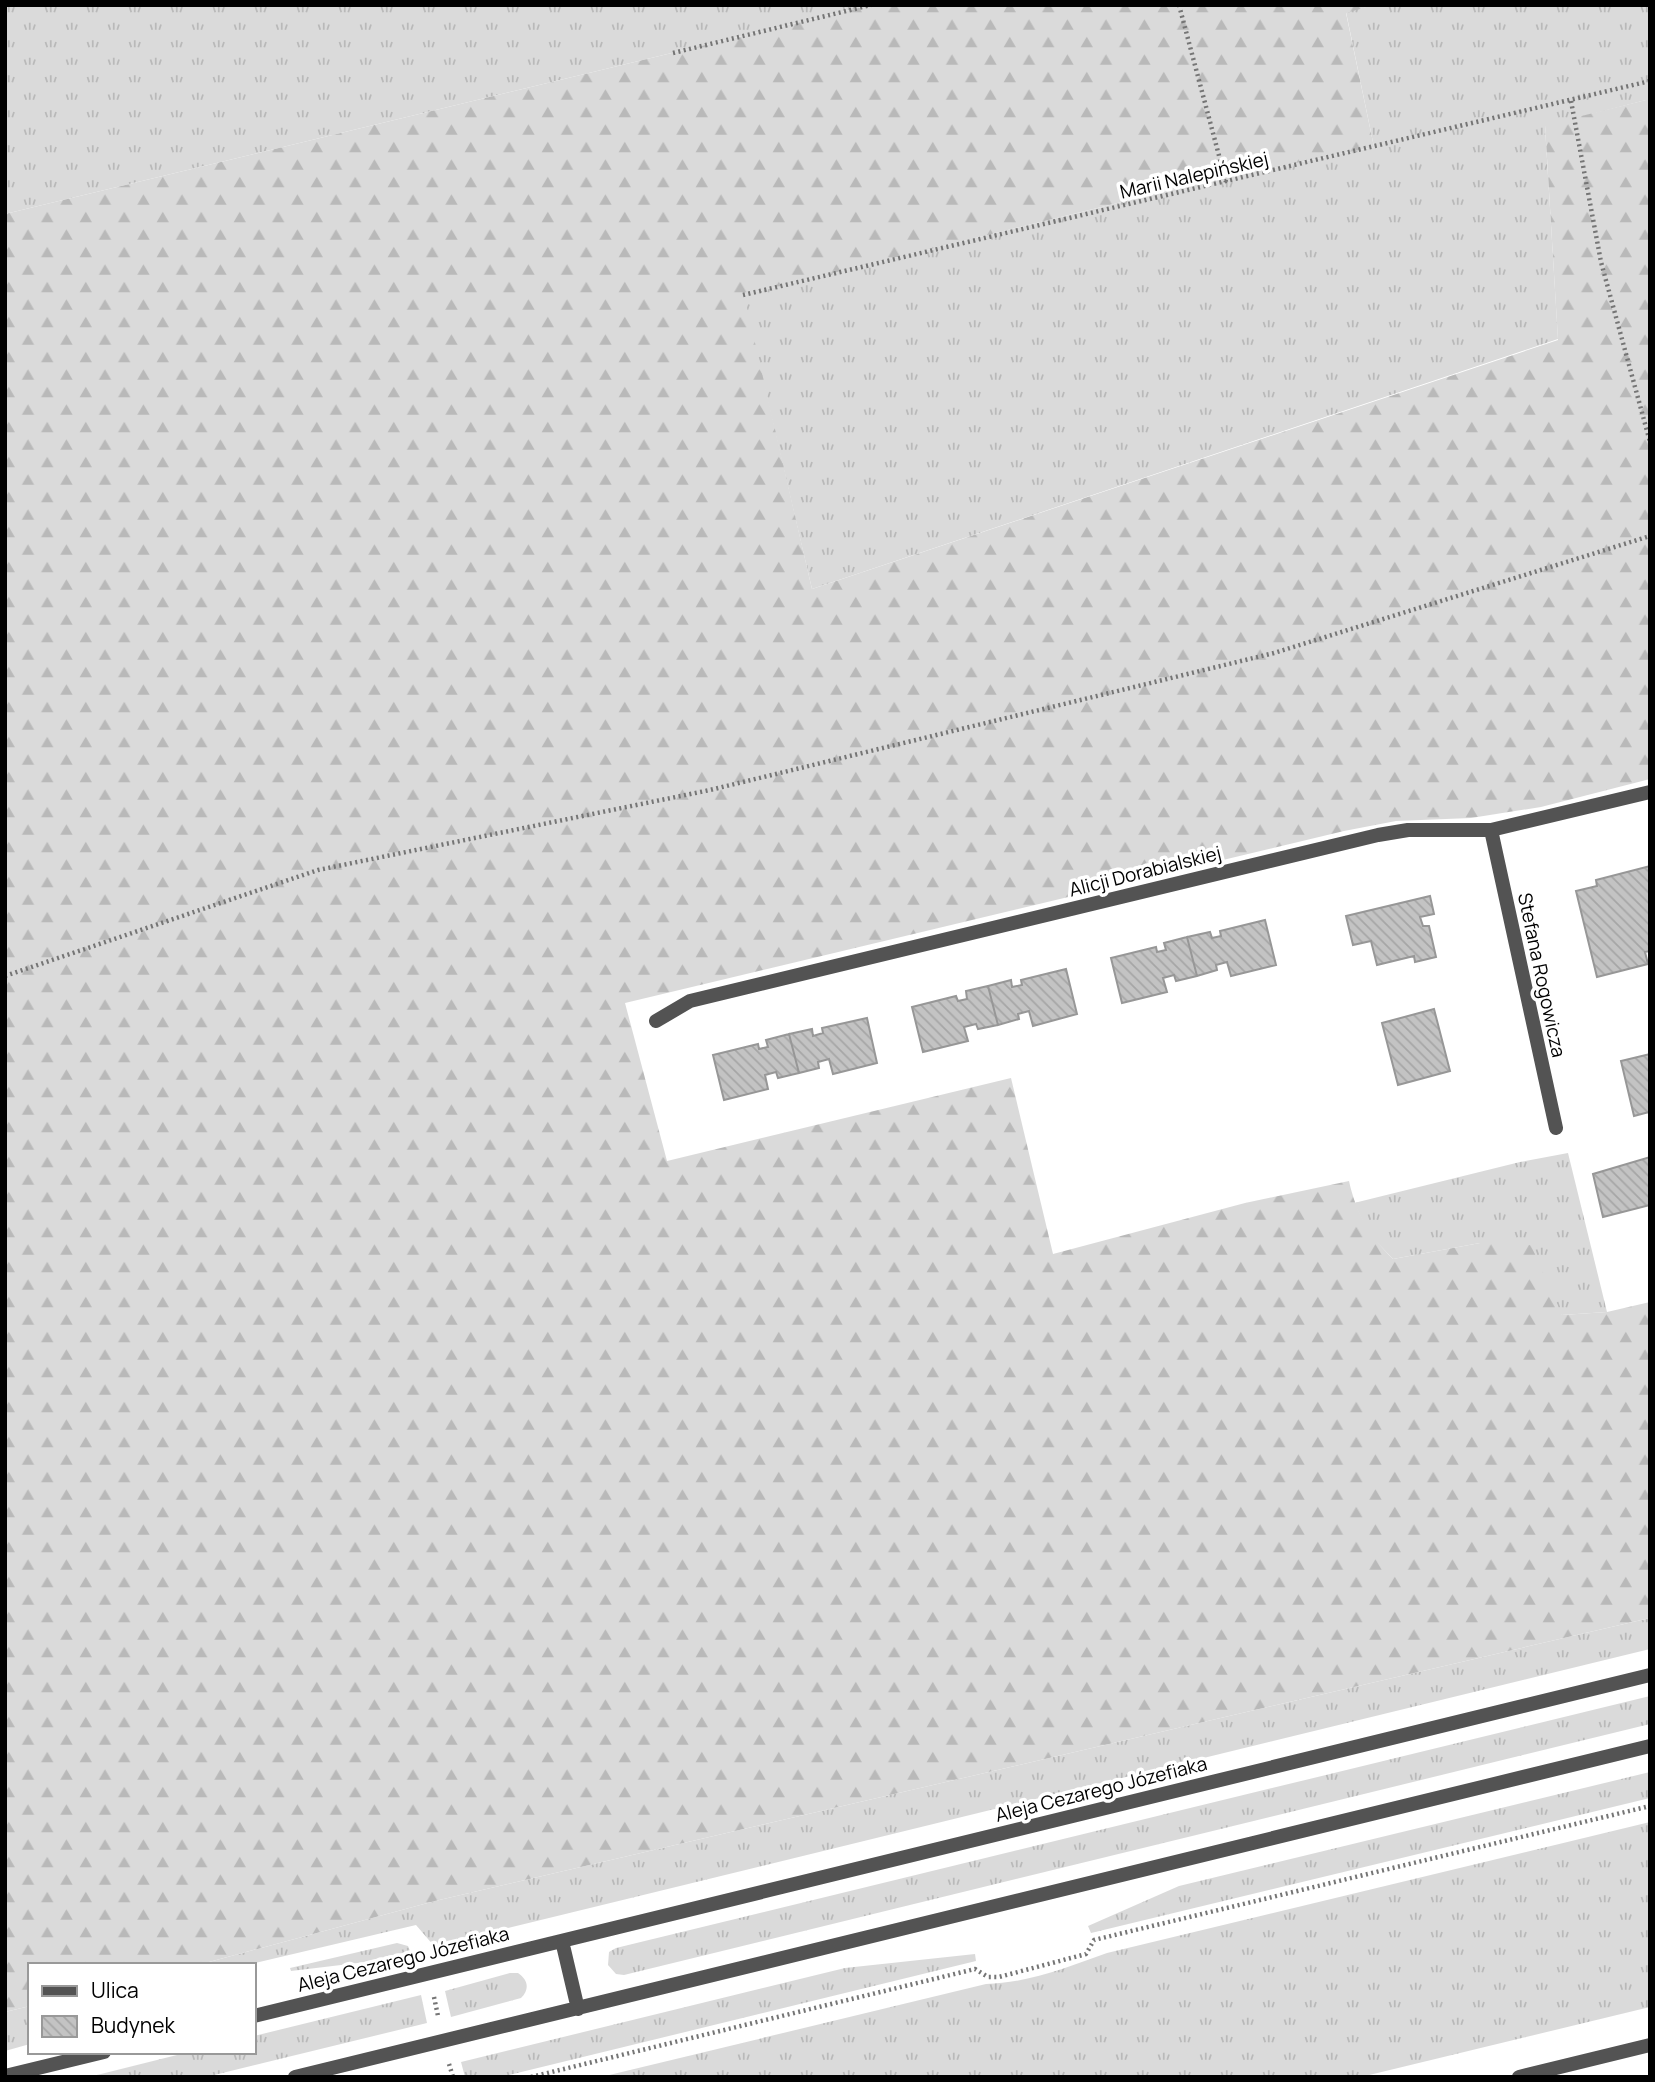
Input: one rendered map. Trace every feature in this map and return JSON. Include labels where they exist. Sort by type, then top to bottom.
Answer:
[{"type":"street","name":"Alicji Dorabialskiej","points":[[656,1021],[690,1001],[1378,835],[1408,830],[1491,830],[1650,792]]},
{"type":"street","name":"Stefana Rogowicza","points":[[1491,830],[1556,1128]]},
{"type":"street","name":"Aleja Cezarego Józefiaka","points":[[256,2015],[1650,1675]]},
{"type":"street","points":[[295,2077],[1650,1746]]},
{"type":"street","points":[[562,1941],[578,2009]]},
{"type":"street","points":[[1519,2077],[1650,2045]]},
{"type":"street","points":[[5,2076],[96,2054]]},
{"type":"path","points":[[673,53],[871,5]]},
{"type":"path","points":[[1180,5],[1226,181]]},
{"type":"path","name":"Marii Nalepińskiej","points":[[743,295],[1571,101],[1650,80]]},
{"type":"path","points":[[1571,101],[1601,262],[1650,442]]},
{"type":"path","points":[[5,976],[318,870],[710,790],[1274,653],[1650,536]]},
{"type":"path","points":[[531,2077],[975,1969],[988,1977],[999,1977],[1076,1958],[1086,1954],[1094,1940],[1650,1806]]},
{"type":"path","points":[[433,1993],[439,2020]]},
{"type":"green space","points":[[5,5],[871,5],[5,214]]},
{"type":"green space","points":[[871,5],[1374,5],[1346,13],[1374,147],[1191,185],[744,295],[812,589],[1558,340],[1545,125],[1650,99],[1650,779],[1541,807],[1471,818],[1396,821],[1344,831],[625,1003],[667,1161],[1011,1078],[1053,1254],[1245,1203],[1349,1181],[1355,1203],[1365,1223],[1393,1259],[1480,1243],[1531,1245],[1562,1315],[1607,1312],[1650,1302],[1650,1618],[435,1901],[205,1963],[28,1963],[28,2006],[5,2012],[5,214]]},
{"type":"green space","points":[[1374,5],[1650,5],[1650,99],[1545,126],[1558,339],[812,589],[743,295],[1191,185],[1374,147],[1346,12]]},
{"type":"green space","points":[[1568,1153],[1607,1312],[1562,1315],[1480,1243],[1393,1259],[1369,1234],[1354,1203],[1520,1162]]},
{"type":"green space","points":[[1650,1618],[1650,1649],[434,1946],[416,1925],[255,1963],[205,1963],[435,1901]]},
{"type":"green space","points":[[1650,1696],[1650,1724],[624,1975],[616,1974],[608,1965],[609,1952],[616,1948]]},
{"type":"green space","points":[[1650,1772],[1650,1798],[1091,1933],[1088,1926],[1179,1886]]},
{"type":"green space","points":[[1650,1822],[1650,2007],[1361,2077],[601,2077],[986,1984],[1032,1977],[1107,1953]]},
{"type":"green space","points":[[397,1943],[408,1946],[410,1951],[366,1962],[291,1971],[290,1968]]},
{"type":"green space","points":[[975,1954],[976,1961],[501,2077],[465,2077],[461,2062],[845,1968]]},
{"type":"green space","points":[[518,1973],[526,1982],[527,1988],[521,1998],[451,2017],[445,1991]]},
{"type":"green space","points":[[421,1995],[427,2023],[206,2077],[89,2077],[181,2054],[256,2054],[256,2036]]},
{"type":"green space","points":[[28,2006],[28,2045],[5,2051],[5,2012]]},
{"type":"building","points":[[1650,866],[1650,951],[1645,952],[1648,964],[1597,977],[1576,891],[1597,886],[1596,880]]},
{"type":"building","points":[[1430,896],[1434,914],[1420,917],[1423,926],[1429,926],[1436,957],[1415,962],[1414,956],[1377,965],[1371,941],[1353,945],[1346,916]]},
{"type":"building","points":[[1265,920],[1276,965],[1231,976],[1227,962],[1216,965],[1217,970],[1197,976],[1187,937],[1210,932],[1212,938],[1221,936],[1220,931]]},
{"type":"building","points":[[1187,937],[1197,976],[1176,981],[1174,975],[1163,978],[1167,992],[1122,1003],[1111,958],[1156,947],[1157,952],[1166,950],[1164,943]]},
{"type":"building","points":[[1066,969],[1077,1014],[1033,1026],[1029,1011],[1018,1014],[1019,1019],[998,1025],[988,986],[1011,980],[1012,987],[1022,985],[1021,980]]},
{"type":"building","points":[[988,986],[998,1025],[978,1029],[976,1024],[964,1027],[968,1041],[923,1052],[912,1007],[956,996],[958,1001],[967,999],[966,991]]},
{"type":"building","points":[[1434,1009],[1450,1071],[1398,1085],[1382,1023]]},
{"type":"building","points":[[867,1018],[877,1063],[833,1074],[829,1059],[818,1062],[819,1068],[799,1073],[789,1034],[812,1029],[813,1036],[823,1033],[822,1028]]},
{"type":"building","points":[[789,1034],[799,1073],[778,1078],[776,1072],[765,1075],[768,1089],[724,1100],[713,1055],[758,1044],[759,1049],[768,1047],[766,1040]]},
{"type":"building","points":[[1650,1054],[1650,1116],[1649,1112],[1634,1116],[1621,1061]]},
{"type":"building","points":[[1650,1157],[1650,1205],[1603,1217],[1593,1174]]}]
